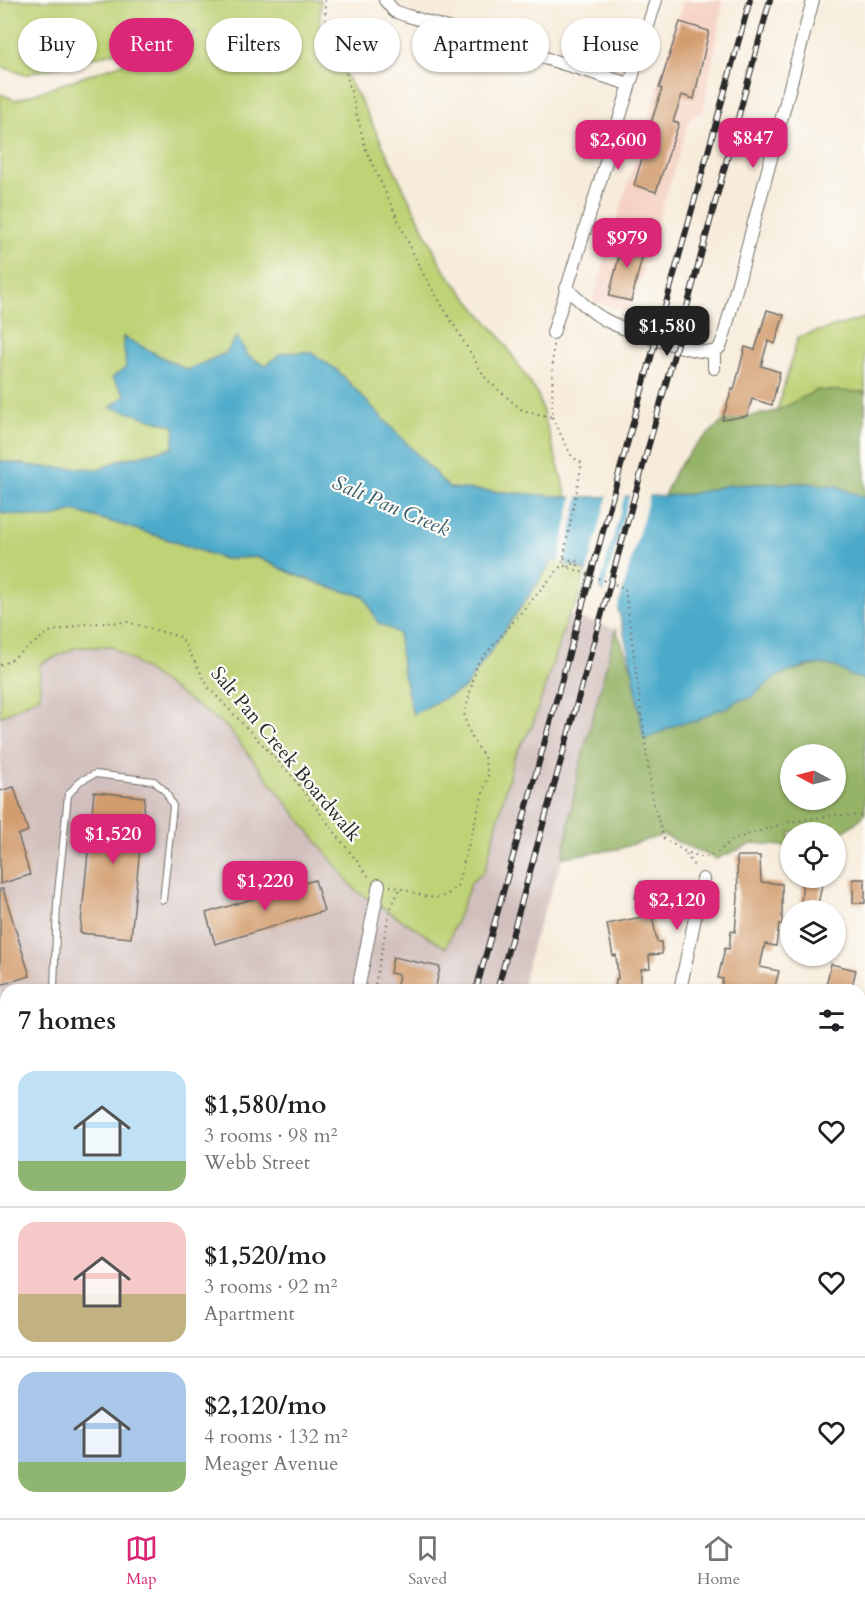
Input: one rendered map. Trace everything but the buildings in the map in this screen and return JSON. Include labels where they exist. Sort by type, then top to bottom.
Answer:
[{"type":"street","points":[[385,0],[394,10],[405,15],[629,84]]},
{"type":"street","points":[[553,333],[656,0]]},
{"type":"street","points":[[566,288],[592,312],[615,325],[693,349],[714,352],[720,347],[813,0]]},
{"type":"street","points":[[714,352],[714,368]]},
{"type":"street","points":[[681,984],[703,879]]},
{"type":"street","points":[[359,984],[379,885]]},
{"type":"lane","points":[[54,984],[57,902],[68,795],[80,781],[95,774],[154,781],[166,792],[173,806],[163,900]]},
{"type":"path","points":[[325,0],[326,18]]},
{"type":"path","points":[[345,72],[366,150],[421,270],[486,379],[522,410],[552,417]]},
{"type":"path","points":[[379,885],[401,887],[433,897],[446,895],[457,886],[488,775],[484,757],[472,738],[464,717],[477,664],[562,565],[582,463],[572,457],[552,417],[553,333]]},
{"type":"path","points":[[564,558],[579,562],[578,565],[570,563],[568,567]]},
{"type":"path","points":[[562,565],[625,588],[653,802],[664,839],[686,852],[704,858],[718,852],[734,838],[789,822],[837,815],[865,816]]},
{"type":"path","name":"Salt Pan Creek Boardwalk","points":[[0,665],[9,662],[50,632],[84,624],[127,622],[182,637],[209,688],[291,775],[369,877],[379,885]]},
{"type":"path","points":[[686,852],[703,879]]},
{"type":"path","points":[[375,984],[390,909],[401,887]]},
{"type":"shaded area","points":[[684,0],[722,0],[722,9],[703,111],[690,118],[630,312],[592,302]]},
{"type":"shaded area","points":[[568,615],[616,629],[578,773],[563,857],[532,945],[523,984],[0,984],[0,717],[40,696],[39,664],[75,648],[111,646],[227,727],[356,891],[446,947],[471,882],[485,870],[514,757],[532,726]]},
{"type":"green space","points":[[0,0],[321,0],[320,18],[314,18],[314,72],[344,72],[361,101],[444,270],[501,338],[538,395],[567,497],[449,488],[337,370],[310,352],[281,353],[266,366],[243,356],[226,354],[187,370],[123,337],[126,395],[111,407],[176,426],[173,448],[120,460],[100,469],[43,467],[0,461],[0,94],[16,100],[109,68],[109,72],[194,72],[194,35],[198,31],[194,32],[194,18],[109,18],[109,54],[97,57],[97,18],[18,18],[18,72],[37,72],[25,75],[0,66]]},
{"type":"green space","points":[[865,318],[865,412],[777,411],[798,337]]},
{"type":"green space","points":[[817,390],[865,392],[865,498],[836,486],[804,483],[729,485],[691,494],[664,496],[676,470],[694,447],[722,422],[777,411]]},
{"type":"green space","points":[[75,511],[224,559],[257,557],[291,573],[335,589],[364,596],[378,623],[398,633],[403,673],[413,714],[465,688],[554,559],[586,571],[576,605],[568,616],[532,726],[514,757],[485,870],[471,883],[446,948],[356,891],[227,727],[111,646],[75,648],[40,664],[40,696],[0,717],[0,513],[49,518]]},
{"type":"green space","points":[[616,629],[633,672],[645,739],[678,724],[697,721],[715,710],[728,708],[738,700],[751,698],[775,677],[789,671],[822,664],[836,667],[851,676],[865,680],[865,812],[846,830],[846,822],[780,822],[780,846],[754,843],[716,859],[663,835],[617,849],[563,857],[578,773]]},
{"type":"water","name":"Salt Pan Creek","points":[[123,337],[187,370],[226,353],[237,337],[248,356],[266,366],[281,353],[310,352],[337,370],[449,488],[567,497],[664,496],[691,494],[729,485],[804,483],[836,486],[865,498],[865,680],[851,676],[836,667],[822,664],[805,666],[775,677],[751,698],[738,700],[728,708],[715,711],[697,721],[678,724],[644,740],[633,672],[619,612],[586,571],[554,559],[465,688],[413,714],[403,673],[398,633],[378,623],[364,596],[335,589],[291,573],[257,557],[224,559],[75,511],[49,518],[0,513],[0,461],[43,467],[100,469],[120,460],[173,448],[175,426],[110,407],[126,395],[112,378],[126,367]]},
{"type":"pier","points":[[650,493],[616,614],[602,596],[630,494]]},
{"type":"pier","points":[[573,494],[579,494],[564,564],[559,563]]},
{"type":"pier","points":[[608,494],[625,494],[598,591],[586,576]]},
{"type":"railway","points":[[478,984],[750,0]]},
{"type":"railway","points":[[499,984],[770,0]]}]
